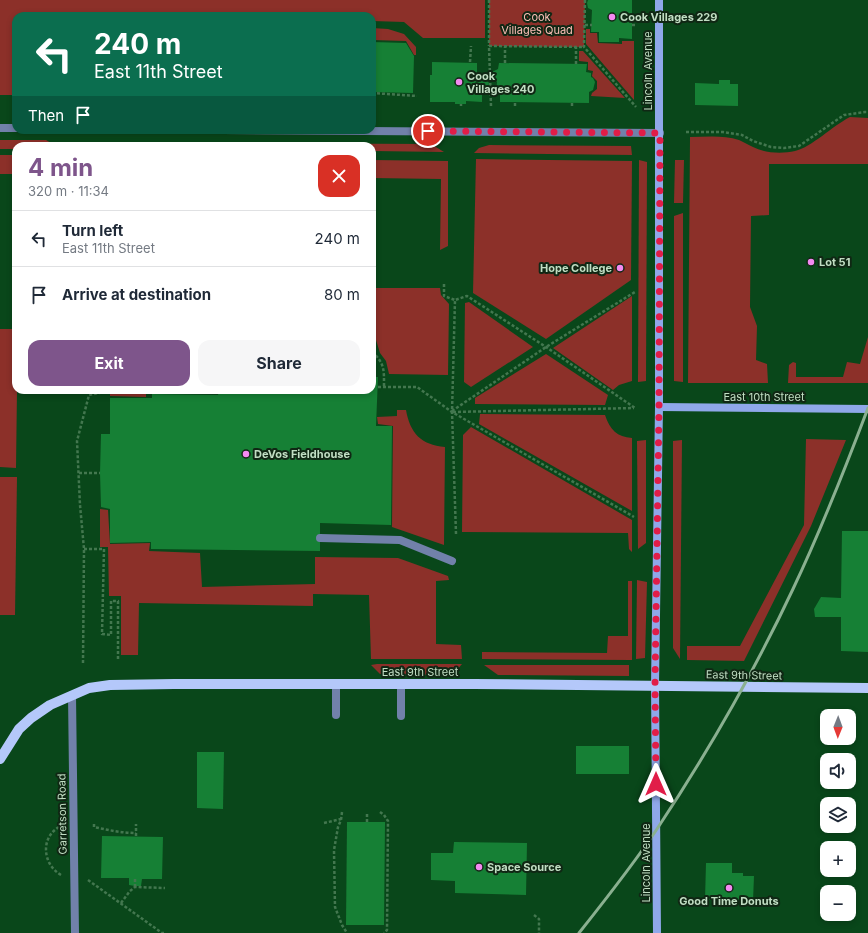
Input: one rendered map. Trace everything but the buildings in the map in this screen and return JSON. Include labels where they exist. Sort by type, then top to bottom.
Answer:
[{"type":"main road","name":"East 9th Street","points":[[0,759],[19,729],[31,718],[50,705],[89,688],[110,685],[655,685],[868,688]]},
{"type":"street","name":"Lincoln Avenue","points":[[657,933],[655,685],[659,407],[659,0]]},
{"type":"street","points":[[0,128],[12,128]]},
{"type":"street","points":[[376,131],[660,133]]},
{"type":"street","name":"East 10th Street","points":[[659,407],[868,409]]},
{"type":"street","points":[[320,538],[400,540],[452,562]]},
{"type":"street","points":[[336,684],[336,715]]},
{"type":"street","points":[[401,684],[401,716]]},
{"type":"street","name":"Garretson Road","points":[[72,695],[69,824],[74,933]]},
{"type":"path","points":[[489,0],[491,106]]},
{"type":"path","points":[[585,0],[584,47],[636,107]]},
{"type":"path","points":[[585,25],[592,25]]},
{"type":"path","points":[[632,25],[637,25]]},
{"type":"path","points":[[470,62],[471,46]]},
{"type":"path","points":[[489,46],[584,47]]},
{"type":"path","points":[[505,46],[505,63]]},
{"type":"path","points":[[576,47],[576,64]]},
{"type":"path","points":[[376,93],[417,96]]},
{"type":"path","points":[[686,132],[723,132],[736,134],[771,147],[784,148],[799,146],[844,115],[868,112]]},
{"type":"path","points":[[444,284],[444,296],[455,300],[468,296],[635,408],[452,412]]},
{"type":"path","points":[[452,412],[546,347],[635,292]]},
{"type":"path","points":[[455,300],[452,412],[456,534]]},
{"type":"path","points":[[376,355],[381,359],[384,375],[384,387]]},
{"type":"path","points":[[378,387],[417,387],[452,412],[634,517]]},
{"type":"path","points":[[83,663],[84,549],[77,441],[89,395],[94,394]]},
{"type":"path","points":[[79,473],[100,473]]},
{"type":"path","points":[[84,549],[104,549],[102,634],[111,635],[111,601],[118,601],[118,660]]},
{"type":"path","points":[[342,812],[342,818],[338,827],[334,850],[335,907],[347,933]]},
{"type":"path","points":[[367,812],[367,822]]},
{"type":"path","points":[[380,812],[384,815],[388,822],[387,930],[384,933]]},
{"type":"path","points":[[324,823],[342,818]]},
{"type":"path","points":[[64,877],[50,866],[45,851],[51,834],[57,828],[69,824]]},
{"type":"path","points":[[94,824],[94,827],[136,835],[136,824]]},
{"type":"path","points":[[84,877],[164,933]]},
{"type":"path","points":[[135,878],[135,887]]},
{"type":"path","points":[[121,903],[135,887],[165,888]]},
{"type":"path","points":[[534,914],[540,919],[539,933]]},
{"type":"green space","points":[[0,0],[485,0],[485,38],[423,38],[404,22],[376,21],[376,12],[12,12],[12,95],[0,95]]},
{"type":"green space","name":"Cook Villages Quad","points":[[489,0],[585,0],[584,47],[489,46]]},
{"type":"green space","points":[[376,28],[388,29],[404,34],[416,47],[416,55],[414,55],[406,41],[376,40]]},
{"type":"green space","points":[[586,29],[590,29],[590,33],[597,33],[598,43],[622,44],[622,41],[634,41],[634,100],[586,44]]},
{"type":"green space","points":[[579,51],[583,51],[625,98],[591,96],[597,89],[597,81],[592,76],[593,71],[588,70],[588,62],[579,61]]},
{"type":"green space","points":[[850,117],[868,118],[868,164],[769,164],[769,215],[751,216],[750,307],[757,326],[756,360],[767,364],[768,383],[688,383],[690,137],[727,137],[739,140],[763,151],[779,153],[790,152],[802,149]]},
{"type":"green space","points":[[0,140],[46,140],[49,142],[12,142],[12,149],[0,149]]},
{"type":"green space","points":[[376,144],[431,144],[444,152],[376,151]]},
{"type":"green space","points":[[489,145],[631,146],[632,155],[474,153],[479,148]]},
{"type":"green space","points":[[0,155],[12,155],[12,174],[0,174]]},
{"type":"green space","points":[[476,159],[632,161],[631,280],[546,339],[473,293]]},
{"type":"green space","points":[[376,160],[448,161],[448,246],[440,250],[441,179],[376,178]]},
{"type":"green space","points":[[639,160],[647,162],[646,381],[638,382]]},
{"type":"green space","points":[[675,160],[684,160],[683,203],[674,203]]},
{"type":"green space","points":[[683,213],[683,382],[674,381],[674,216]]},
{"type":"green space","points":[[376,288],[440,288],[441,295],[449,304],[448,375],[389,374],[386,361],[380,353],[376,340]]},
{"type":"green space","points":[[632,296],[632,381],[619,385],[613,390],[553,348]]},
{"type":"green space","points":[[469,302],[533,347],[471,387],[464,382],[465,303]]},
{"type":"green space","points":[[0,329],[12,329],[12,394],[17,394],[16,468],[0,467]]},
{"type":"green space","points":[[868,337],[868,383],[788,383],[789,365],[793,362],[796,363],[796,377],[843,377],[847,362],[860,364]]},
{"type":"green space","points":[[546,354],[608,395],[605,405],[475,404],[475,398]]},
{"type":"green space","points":[[110,394],[146,394],[146,397],[110,396]]},
{"type":"green space","points":[[397,410],[406,410],[410,425],[423,440],[429,444],[445,447],[444,545],[392,527],[393,426],[378,424],[377,417],[397,416]]},
{"type":"green space","points":[[480,414],[605,415],[609,425],[615,432],[622,436],[632,438],[632,511],[479,424]]},
{"type":"green space","points":[[471,427],[632,520],[632,552],[629,549],[628,533],[462,532],[463,435]]},
{"type":"green space","points":[[806,439],[846,440],[811,526],[744,661],[687,660],[687,646],[740,646],[804,525]]},
{"type":"green space","points":[[646,440],[646,543],[638,549],[637,441]]},
{"type":"green space","points":[[682,440],[680,659],[673,648],[673,441]]},
{"type":"green space","points":[[0,477],[17,477],[15,615],[0,615]]},
{"type":"green space","points":[[100,509],[108,510],[110,544],[150,543],[149,551],[200,553],[202,587],[315,584],[315,557],[398,558],[448,576],[449,580],[436,581],[436,644],[461,645],[462,659],[371,659],[369,595],[313,594],[313,606],[139,603],[138,655],[121,655],[121,596],[109,596],[108,547],[100,547]]},
{"type":"green space","points":[[637,580],[647,582],[645,658],[636,659]]},
{"type":"green space","points":[[628,581],[632,581],[632,660],[482,659],[482,652],[607,653],[608,636],[628,636]]},
{"type":"green space","points":[[462,664],[456,671],[449,675],[380,674],[371,665]]},
{"type":"green space","points":[[484,665],[629,665],[629,676],[498,675]]},
{"type":"railway","points":[[579,933],[629,869],[657,829],[730,711],[793,589],[842,477],[868,408]]},
{"type":"place","name":"Cook Villages 229","points":[[612,17]]},
{"type":"place","name":"Cook Villages 240","points":[[459,82]]},
{"type":"place","name":"Lot 51","points":[[811,262]]},
{"type":"place","name":"Hope College","points":[[620,268]]},
{"type":"place","name":"DeVos Fieldhouse","points":[[246,454]]},
{"type":"place","name":"Space Source","points":[[479,867]]},
{"type":"place","name":"Good Time Donuts","points":[[729,888]]},
{"type":"route","points":[[428,131],[660,133],[659,407],[655,685],[656,784]]}]
